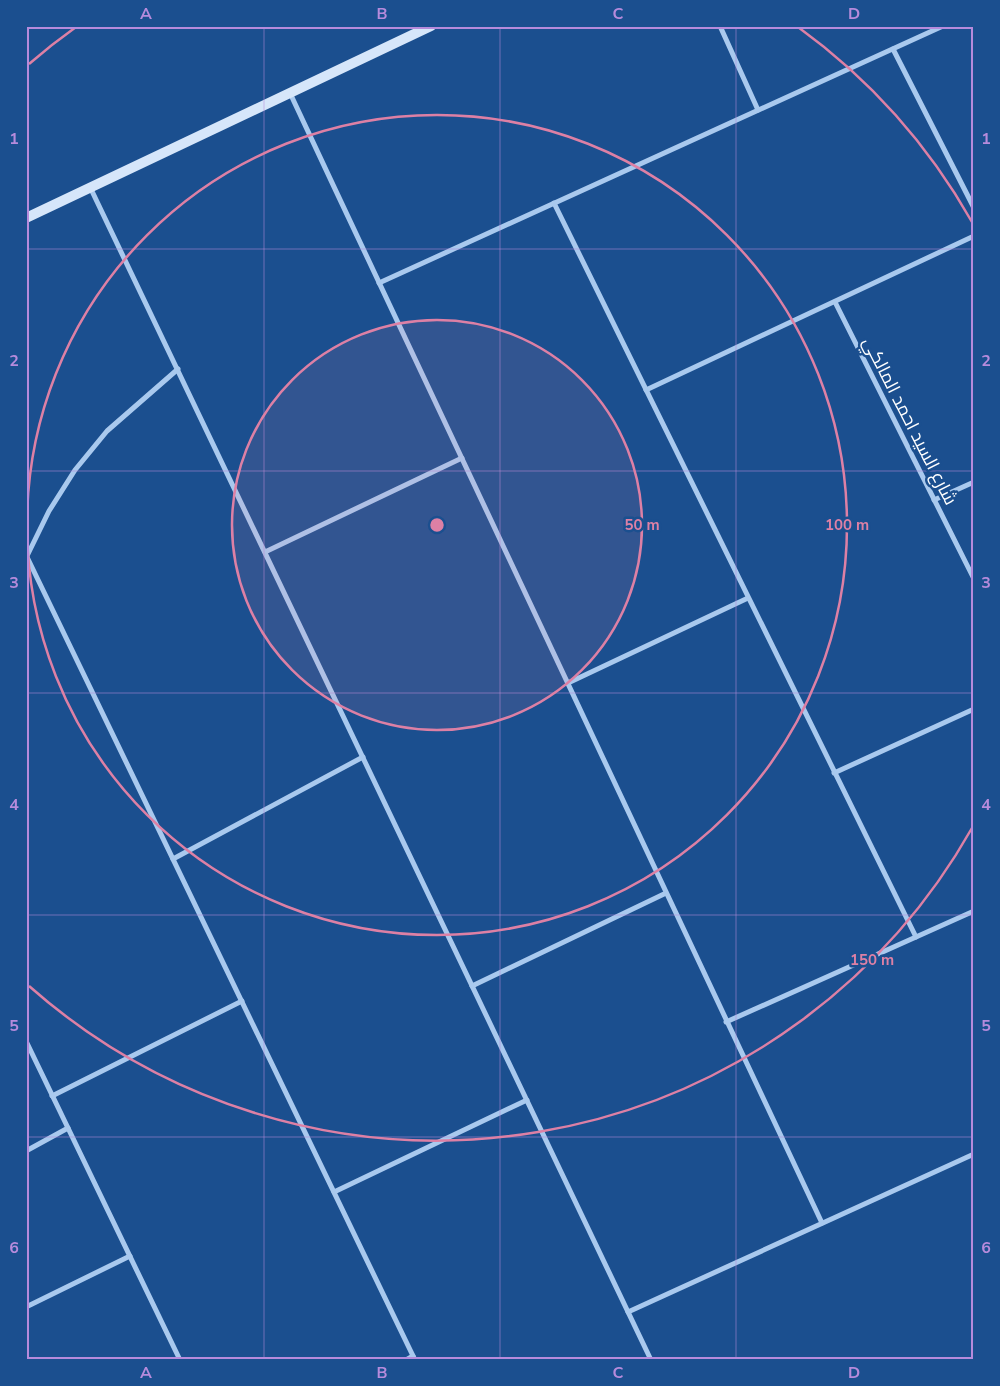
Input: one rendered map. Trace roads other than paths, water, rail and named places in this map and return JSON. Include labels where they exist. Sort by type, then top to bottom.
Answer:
[{"type":"street","points":[[26,218],[431,26]]},
{"type":"street","points":[[720,26],[758,110]]},
{"type":"street","points":[[379,283],[943,26]]},
{"type":"street","points":[[893,49],[974,208]]},
{"type":"street","points":[[290,93],[568,684],[664,894],[822,1223]]},
{"type":"street","points":[[90,187],[651,1360]]},
{"type":"street","points":[[554,203],[916,937]]},
{"type":"street","points":[[646,390],[974,236]]},
{"type":"street","name":"شارع السيد احمد المالكي","points":[[835,302],[974,579]]},
{"type":"street","points":[[178,369],[107,431],[75,470],[49,511],[26,558],[414,1358],[406,1360]]},
{"type":"street","points":[[265,552],[462,458]]},
{"type":"street","points":[[934,500],[974,482]]},
{"type":"street","points":[[568,684],[748,598]]},
{"type":"street","points":[[834,772],[974,709]]},
{"type":"street","points":[[173,859],[363,757]]},
{"type":"street","points":[[472,986],[664,894]]},
{"type":"street","points":[[726,1022],[974,911]]},
{"type":"street","points":[[52,1096],[242,1001]]},
{"type":"street","points":[[26,1041],[180,1360]]},
{"type":"street","points":[[334,1192],[527,1100]]},
{"type":"street","points":[[26,1151],[68,1128]]},
{"type":"street","points":[[628,1312],[974,1154]]},
{"type":"street","points":[[26,1307],[130,1256]]}]
